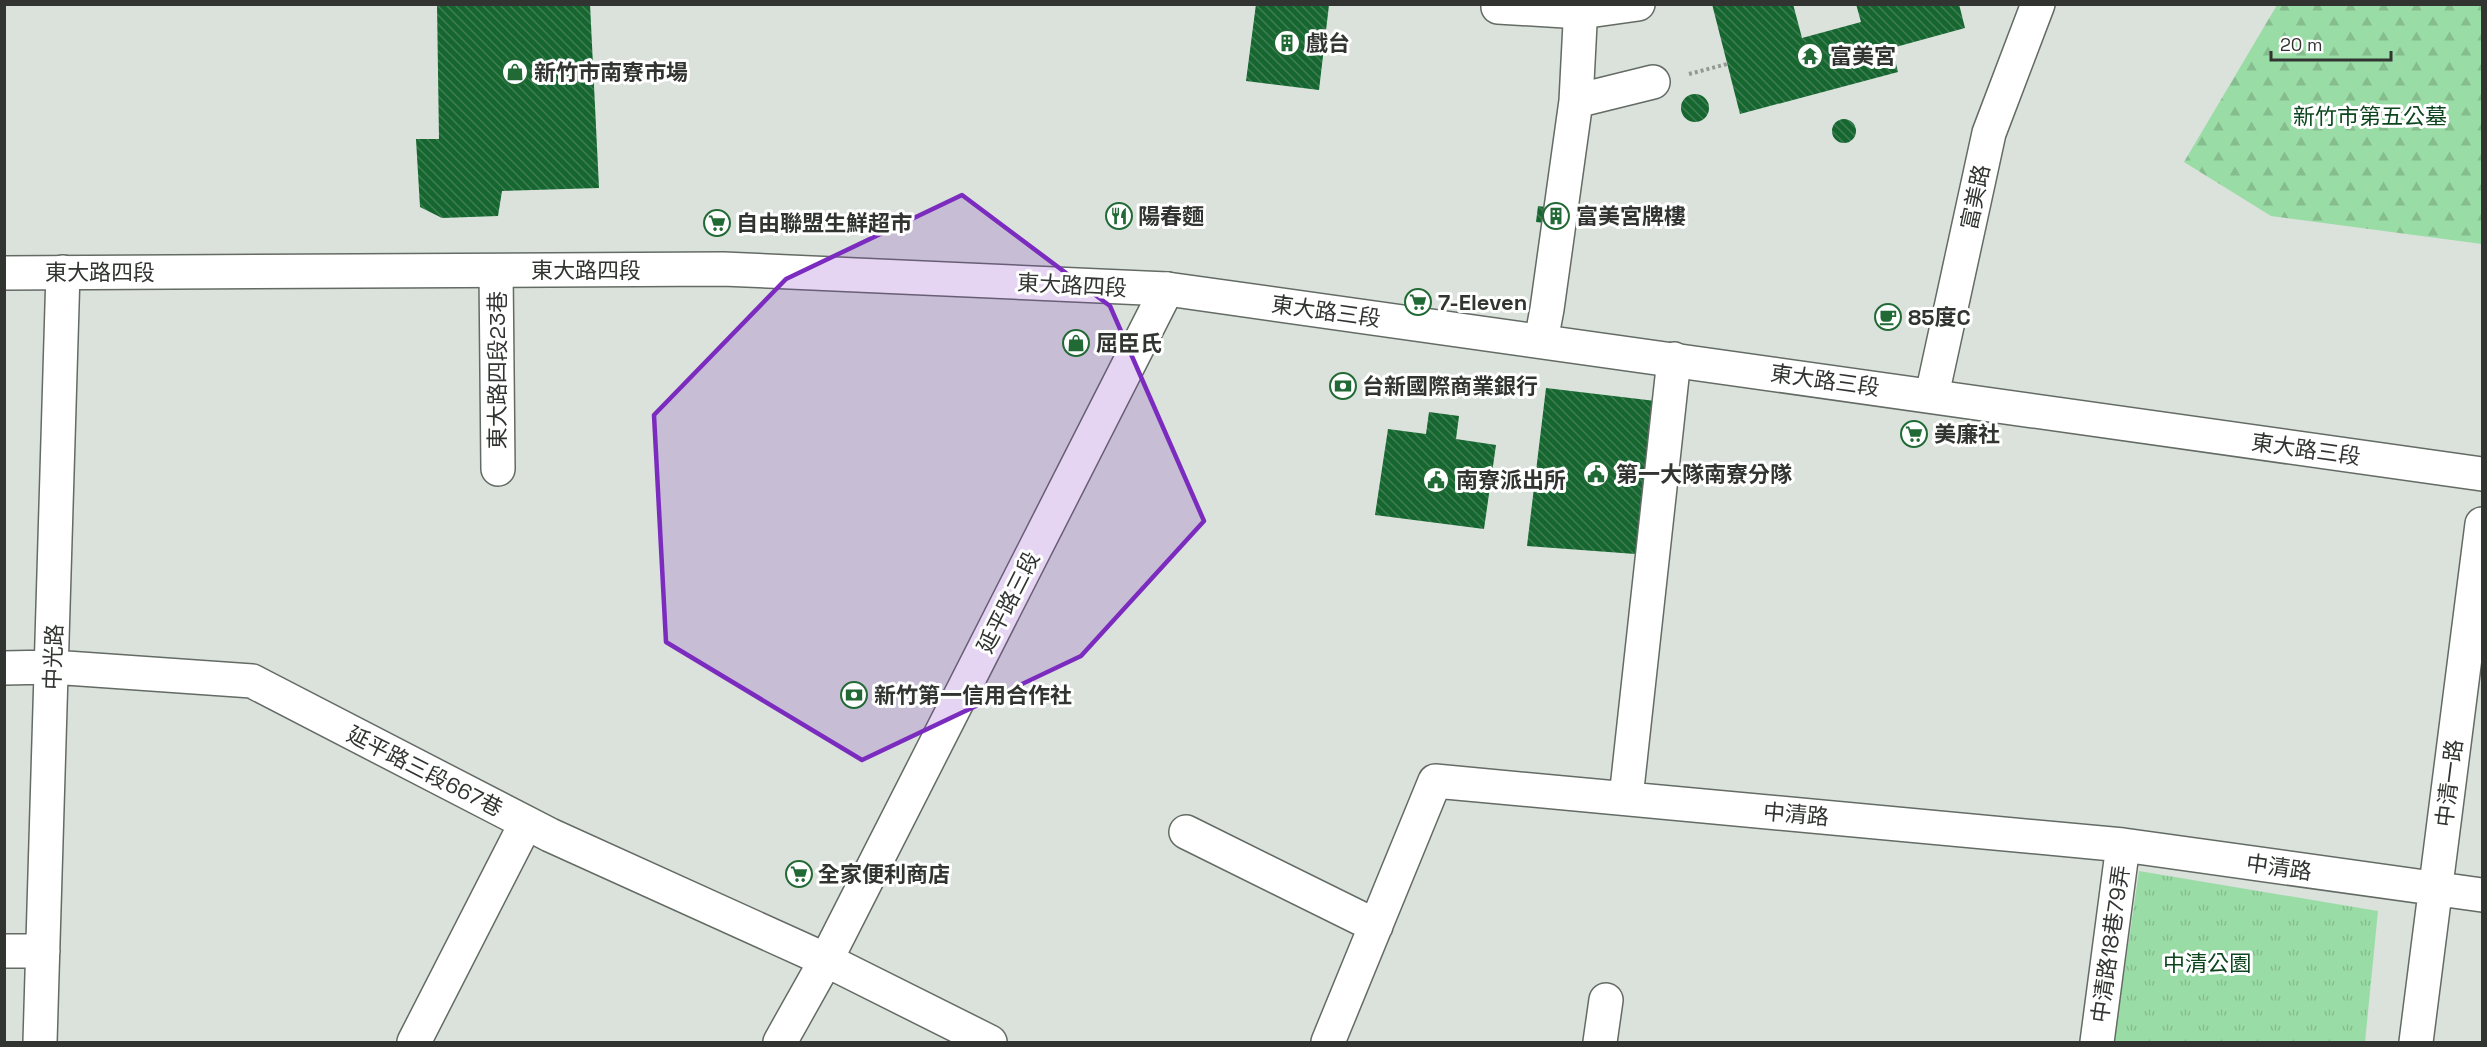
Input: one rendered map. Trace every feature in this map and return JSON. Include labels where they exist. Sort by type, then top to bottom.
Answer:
[{"type":"street","points":[[1498,7],[1581,8],[1638,4]]},
{"type":"street","name":"富美路","points":[[1932,395],[1989,133],[2038,4]]},
{"type":"street","points":[[1541,340],[1576,101],[1581,8]]},
{"type":"street","points":[[1576,101],[1653,82]]},
{"type":"street","name":"東大路四段","points":[[4,273],[723,270],[1167,289]]},
{"type":"street","name":"東大路四段23巷","points":[[496,271],[498,469]]},
{"type":"street","name":"中光路","points":[[39,1042],[63,272]]},
{"type":"street","name":"東大路三段","points":[[1167,289],[2482,474]]},
{"type":"street","name":"延平路三段","points":[[780,1042],[826,960],[1167,289]]},
{"type":"street","points":[[1626,798],[1674,359]]},
{"type":"street","name":"中清一路","points":[[2416,1042],[2482,524]]},
{"type":"street","name":"延平路三段667巷","points":[[4,668],[52,667],[252,681],[526,823],[826,960],[990,1042]]},
{"type":"street","name":"中清路","points":[[1328,1042],[1436,781],[2123,845],[2482,895]]},
{"type":"street","points":[[414,1042],[526,823]]},
{"type":"street","points":[[1186,832],[1376,926]]},
{"type":"street","name":"中清路18巷79弄","points":[[2097,1042],[2123,845]]},
{"type":"street","points":[[4,951],[43,951]]},
{"type":"street","points":[[1600,1042],[1606,1000]]},
{"type":"highlighted area","points":[[962,195],[1110,306],[1204,521],[1081,656],[862,760],[666,642],[654,415],[786,279]]},
{"type":"green space","name":"新竹市第五公墓","points":[[2277,5],[2482,5],[2482,244],[2271,216],[2184,162]]},
{"type":"green space","name":"中清公園","points":[[2139,871],[2378,911],[2365,1042],[2114,1042]]},
{"type":"building","name":"新竹市南寮市場","points":[[437,4],[590,4],[599,188],[502,191],[498,216],[442,218],[420,207],[416,139],[439,139]]},
{"type":"building","name":"戲台","points":[[1256,4],[1329,5],[1319,90],[1246,81]]},
{"type":"building","name":"富美宮","points":[[1712,4],[1793,4],[1802,38],[1861,22],[1856,4],[1959,4],[1965,28],[1892,48],[1898,72],[1740,114]]},
{"type":"building","points":[[1695,94],[1705,98],[1709,108],[1705,118],[1695,122],[1685,118],[1681,108],[1685,98]]},
{"type":"building","points":[[1844,119],[1853,122],[1856,131],[1853,140],[1844,143],[1835,140],[1832,131],[1835,122]]},
{"type":"building","name":"富美宮牌樓","points":[[1538,206],[1576,211],[1575,226],[1536,222]]},
{"type":"building","name":"第一大隊南寮分隊","points":[[1546,388],[1664,402],[1649,555],[1527,546]]},
{"type":"building","name":"南寮派出所","points":[[1429,412],[1459,416],[1456,439],[1496,445],[1484,529],[1375,515],[1388,429],[1426,434]]},
{"type":"place","name":"戲台","points":[[1287,43]]},
{"type":"place","name":"富美宮","points":[[1810,56]]},
{"type":"place","name":"新竹市南寮市場","points":[[515,72]]},
{"type":"place","name":"陽春麵","points":[[1119,216]]},
{"type":"place","name":"富美宮牌樓","points":[[1556,216]]},
{"type":"place","name":"自由聯盟生鮮超市","points":[[717,223]]},
{"type":"place","name":"7-Eleven","points":[[1418,302]]},
{"type":"place","name":"85度C","points":[[1888,317]]},
{"type":"place","name":"屈臣氏","points":[[1076,343]]},
{"type":"place","name":"台新國際商業銀行","points":[[1343,386]]},
{"type":"place","name":"美廉社","points":[[1914,434]]},
{"type":"place","name":"第一大隊南寮分隊","points":[[1596,474]]},
{"type":"place","name":"南寮派出所","points":[[1436,480]]},
{"type":"place","name":"新竹第一信用合作社","points":[[854,695]]},
{"type":"place","name":"全家便利商店","points":[[799,874]]}]
